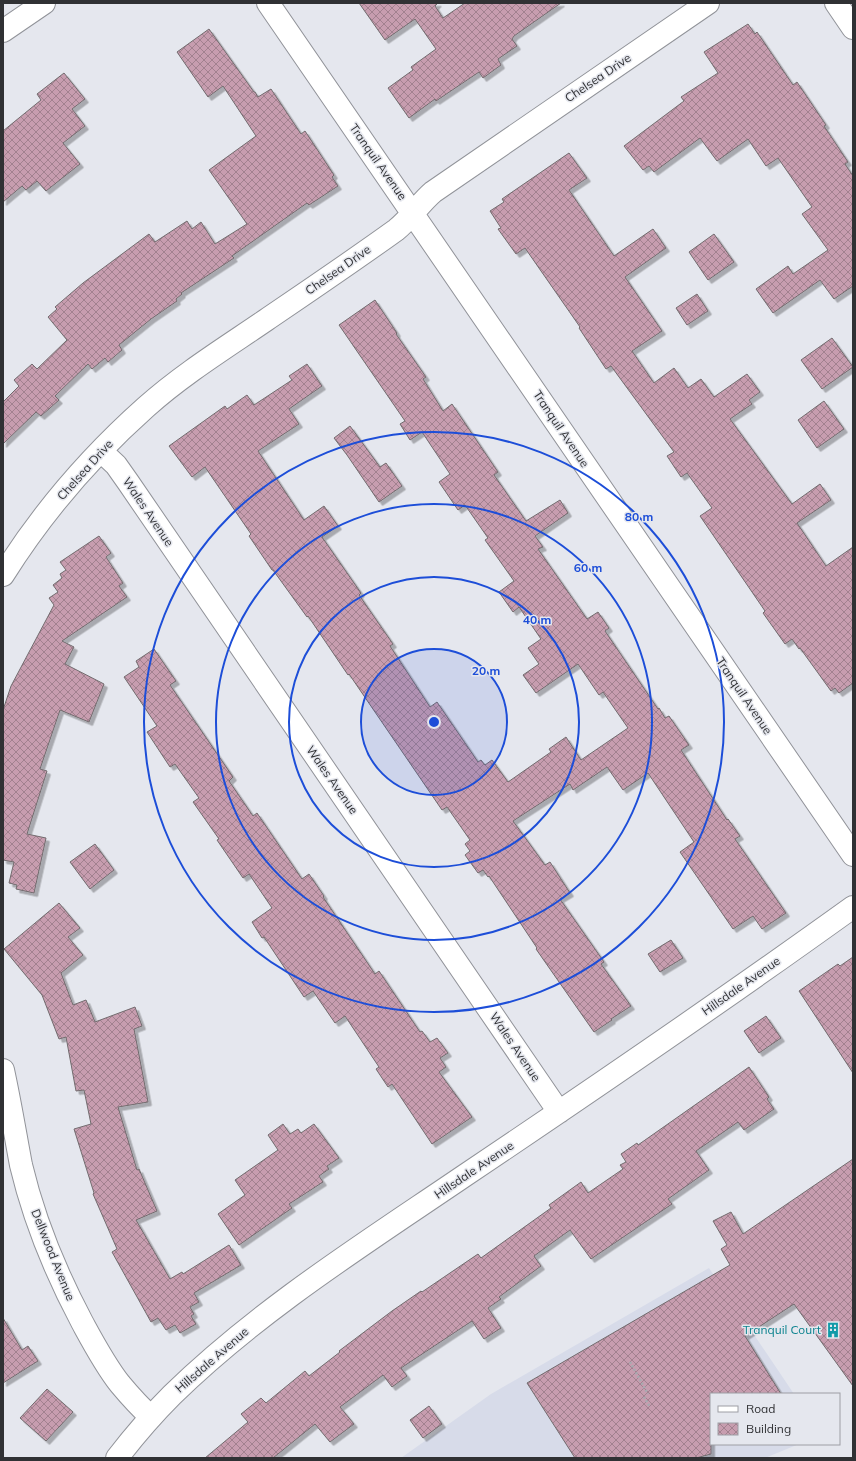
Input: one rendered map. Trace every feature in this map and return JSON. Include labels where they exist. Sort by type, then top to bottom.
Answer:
[{"type":"street","points":[[3,31],[44,3]]},
{"type":"street","name":"Tranquil Avenue","points":[[268,3],[853,855]]},
{"type":"street","name":"Chelsea Drive","points":[[3,575],[24,544],[64,492],[101,451],[147,407],[190,372],[392,233],[403,224],[421,202],[434,192],[708,3]]},
{"type":"street","points":[[836,3],[853,28]]},
{"type":"street","name":"Wales Avenue","points":[[101,451],[116,465],[128,482],[559,1112]]},
{"type":"street","name":"Hillsdale Avenue","points":[[117,1458],[151,1417],[192,1376],[266,1314],[853,907]]},
{"type":"street","name":"Dellwood Avenue","points":[[3,1070],[28,1189],[35,1215],[54,1264],[74,1306],[103,1358],[126,1392],[151,1417]]},
{"type":"path","points":[[630,1362],[648,1394]]},
{"type":"path","points":[[644,1397],[650,1408]]},
{"type":"shaded area","points":[[709,1268],[793,1393],[710,1393],[710,1445],[797,1445],[765,1458],[401,1458],[491,1394]]},
{"type":"building","points":[[359,3],[438,3],[435,6],[443,18],[465,3],[561,3],[514,36],[512,39],[517,46],[498,59],[501,65],[483,78],[479,72],[436,101],[435,99],[409,118],[388,88],[413,70],[411,67],[436,49],[415,19],[385,40]]},
{"type":"building","points":[[748,24],[755,34],[757,32],[793,85],[797,82],[826,125],[824,126],[848,162],[845,164],[853,176],[853,286],[834,299],[820,280],[773,313],[756,289],[788,266],[793,274],[828,250],[802,214],[812,207],[778,158],[766,166],[748,139],[717,161],[700,138],[654,172],[649,166],[643,170],[624,146],[684,101],[681,97],[718,73],[704,52]]},
{"type":"building","points":[[209,29],[258,97],[271,89],[301,134],[305,131],[334,175],[332,177],[338,186],[309,205],[307,203],[232,256],[234,258],[181,293],[182,294],[176,299],[177,301],[151,319],[119,345],[122,350],[108,362],[105,358],[92,369],[88,364],[55,396],[59,400],[41,416],[36,412],[3,444],[3,402],[19,386],[14,380],[32,364],[37,369],[67,340],[48,317],[57,309],[55,307],[83,283],[149,234],[155,242],[187,221],[192,229],[201,222],[215,244],[247,224],[209,170],[256,136],[223,86],[208,97],[177,52]]},
{"type":"building","points":[[64,73],[85,99],[72,109],[85,126],[63,143],[80,164],[46,191],[37,181],[26,190],[22,186],[3,202],[3,131],[41,100],[37,94]]},
{"type":"building","points":[[569,153],[587,178],[569,190],[614,256],[653,229],[666,248],[625,277],[662,331],[632,351],[654,383],[674,368],[688,388],[701,379],[714,397],[747,374],[760,392],[749,400],[752,404],[730,419],[792,504],[820,484],[831,500],[797,523],[826,566],[853,547],[853,683],[839,693],[835,688],[831,691],[792,639],[785,644],[763,613],[765,611],[700,516],[712,508],[687,473],[681,477],[667,456],[674,452],[611,366],[606,369],[579,328],[580,327],[525,248],[516,254],[498,229],[501,228],[490,211],[504,202],[502,199]]},
{"type":"building","points":[[714,234],[734,262],[708,280],[689,252]]},
{"type":"building","points":[[697,294],[708,311],[687,325],[676,308]]},
{"type":"building","points":[[375,300],[397,333],[396,334],[426,377],[423,379],[443,411],[452,404],[498,472],[494,475],[526,521],[560,500],[568,513],[535,536],[543,547],[538,549],[587,619],[598,612],[609,628],[605,631],[658,709],[659,708],[665,718],[669,716],[689,745],[681,750],[727,820],[728,819],[740,836],[735,839],[786,913],[762,929],[753,916],[733,929],[680,852],[694,842],[648,773],[623,790],[607,767],[573,790],[570,784],[513,821],[545,865],[550,862],[570,893],[560,899],[604,962],[601,964],[631,1006],[594,1032],[536,949],[537,948],[489,876],[488,877],[483,870],[478,873],[465,855],[470,851],[465,844],[470,840],[447,807],[442,810],[308,616],[307,617],[272,570],[249,536],[251,534],[205,467],[192,477],[169,446],[225,406],[227,409],[247,395],[254,405],[292,380],[289,376],[307,364],[322,386],[289,409],[299,424],[258,451],[304,520],[324,506],[338,526],[322,537],[361,593],[359,595],[393,644],[390,646],[430,707],[437,702],[478,762],[481,760],[485,765],[492,760],[508,782],[551,752],[549,749],[566,737],[581,760],[628,728],[603,692],[599,695],[578,664],[536,693],[523,675],[539,664],[528,648],[541,639],[519,607],[513,612],[499,592],[514,581],[485,540],[488,538],[465,505],[458,510],[439,482],[450,474],[422,432],[410,440],[400,424],[405,421],[339,325]]},
{"type":"building","points":[[832,338],[853,367],[822,389],[801,360]]},
{"type":"building","points":[[824,401],[844,429],[817,448],[798,420]]},
{"type":"building","points":[[350,426],[380,467],[386,463],[402,486],[379,502],[334,438]]},
{"type":"building","points":[[99,536],[111,553],[106,557],[123,583],[119,586],[127,597],[62,641],[74,647],[65,664],[104,684],[89,722],[60,710],[40,769],[47,771],[27,834],[46,838],[34,893],[16,889],[17,885],[9,883],[14,862],[3,860],[3,710],[11,686],[54,605],[49,598],[58,592],[53,585],[62,578],[60,574],[66,570],[60,562]]},
{"type":"building","points":[[154,649],[176,681],[170,685],[233,777],[229,781],[253,816],[257,813],[302,879],[309,874],[375,974],[379,971],[420,1032],[422,1031],[430,1042],[437,1038],[448,1053],[440,1058],[446,1067],[439,1072],[472,1117],[432,1144],[392,1084],[388,1087],[376,1069],[379,1067],[345,1016],[335,1023],[313,991],[304,997],[264,937],[262,938],[252,922],[272,908],[249,874],[243,878],[217,840],[219,839],[193,802],[199,798],[175,764],[170,767],[147,732],[157,726],[124,677],[139,667],[136,661]]},
{"type":"building","points":[[95,844],[114,870],[90,889],[70,862]]},
{"type":"building","points":[[59,903],[80,928],[68,937],[83,955],[61,973],[73,1005],[86,1000],[95,1022],[135,1007],[142,1026],[134,1029],[148,1102],[118,1107],[137,1170],[139,1169],[157,1211],[136,1220],[170,1279],[182,1272],[183,1274],[229,1245],[241,1265],[194,1293],[199,1302],[190,1307],[194,1314],[191,1316],[196,1324],[180,1333],[175,1325],[166,1330],[158,1318],[151,1322],[112,1252],[117,1249],[93,1194],[94,1193],[74,1129],[91,1124],[84,1090],[76,1091],[66,1037],[59,1039],[42,995],[4,949]]},
{"type":"building","points":[[671,940],[683,958],[660,972],[648,954]]},
{"type":"building","points":[[853,957],[853,1073],[799,991],[838,964],[840,966]]},
{"type":"building","points":[[766,1016],[781,1038],[759,1053],[744,1031]]},
{"type":"building","points":[[749,1067],[769,1097],[767,1099],[774,1109],[744,1130],[738,1122],[696,1151],[709,1170],[668,1199],[672,1204],[591,1259],[570,1230],[534,1256],[541,1266],[499,1297],[501,1299],[488,1308],[501,1328],[484,1339],[472,1321],[401,1368],[407,1376],[392,1387],[383,1375],[340,1407],[354,1424],[330,1442],[315,1424],[273,1458],[205,1458],[248,1422],[241,1414],[261,1398],[266,1403],[305,1371],[309,1376],[392,1311],[478,1254],[481,1258],[551,1208],[549,1205],[581,1182],[588,1193],[623,1169],[620,1165],[626,1162],[621,1154],[637,1143],[638,1145]]},
{"type":"building","points":[[283,1124],[290,1134],[298,1129],[301,1133],[314,1124],[339,1158],[327,1166],[329,1169],[319,1176],[323,1182],[289,1204],[292,1208],[239,1245],[218,1214],[245,1195],[235,1180],[278,1150],[268,1135]]},
{"type":"building","points":[[853,1159],[853,1386],[794,1304],[745,1336],[780,1393],[710,1393],[711,1454],[696,1458],[575,1458],[527,1383],[730,1265],[721,1249],[727,1245],[713,1221],[731,1212],[743,1234]]},
{"type":"building","points":[[3,1318],[22,1350],[28,1346],[38,1361],[3,1383]]},
{"type":"building","points":[[47,1389],[73,1412],[46,1441],[20,1418]]},
{"type":"building","points":[[429,1406],[442,1424],[423,1438],[410,1420]]},
{"type":"place","name":"Tranquil Court","points":[[833,1330]]}]
